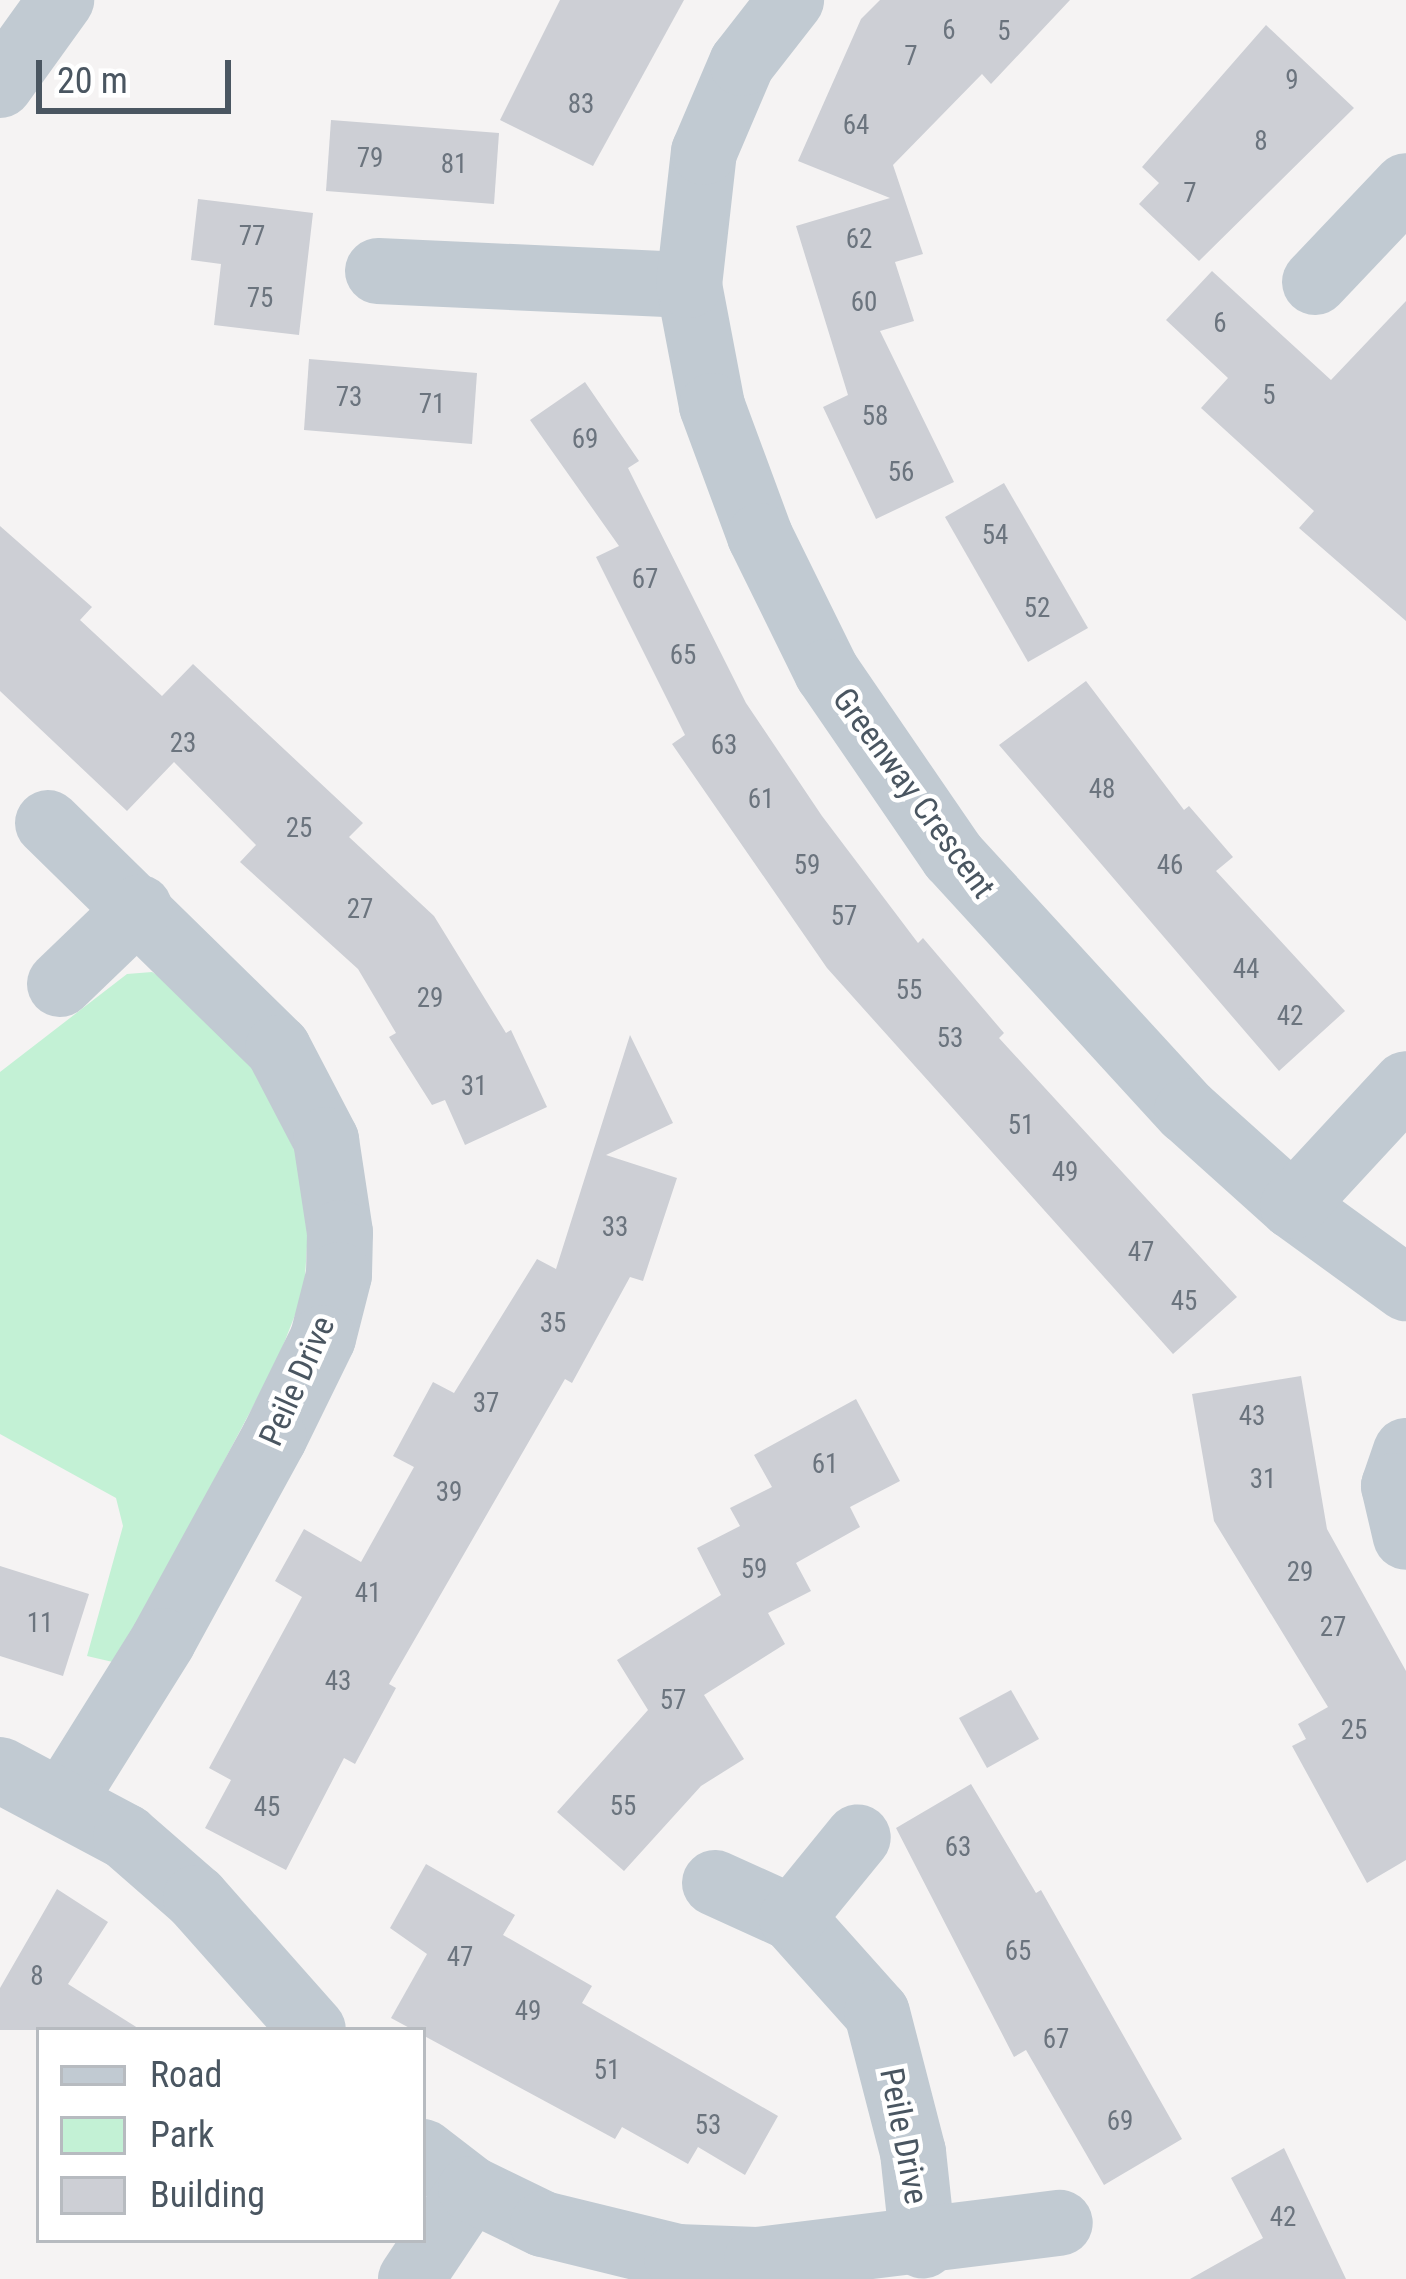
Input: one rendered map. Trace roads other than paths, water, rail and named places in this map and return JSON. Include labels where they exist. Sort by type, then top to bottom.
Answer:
[{"type":"street","points":[[0,86],[61,0]]},
{"type":"street","name":"Greenway Crescent","points":[[791,0],[742,63],[704,152],[689,285],[712,406],[760,536],[827,672],[953,856],[1062,981],[1186,1111],[1293,1206],[1406,1288]]},
{"type":"street","points":[[1315,282],[1406,186]]},
{"type":"street","points":[[378,271],[689,285]]},
{"type":"street","name":"Peile Drive","points":[[48,824],[248,1013],[308,1100],[338,1188],[339,1275],[322,1338],[274,1438],[164,1641],[63,1801]]},
{"type":"street","points":[[60,984],[139,908]]},
{"type":"street","points":[[1293,1206],[1406,1084]]},
{"type":"street","points":[[1406,1450],[1394,1486],[1406,1538]]},
{"type":"street","points":[[0,1770],[125,1837],[196,1898],[310,2027]]},
{"type":"street","points":[[792,1918],[858,1837]]},
{"type":"street","name":"Peile Drive","points":[[715,1882],[792,1918],[877,2013],[913,2152],[922,2245]]},
{"type":"street","name":"Peile Drive","points":[[426,2234],[447,2171],[543,2224],[677,2258],[757,2260],[922,2245],[1060,2223]]},
{"type":"street","name":"Peile Drive","points":[[411,2279],[423,2243]]}]
